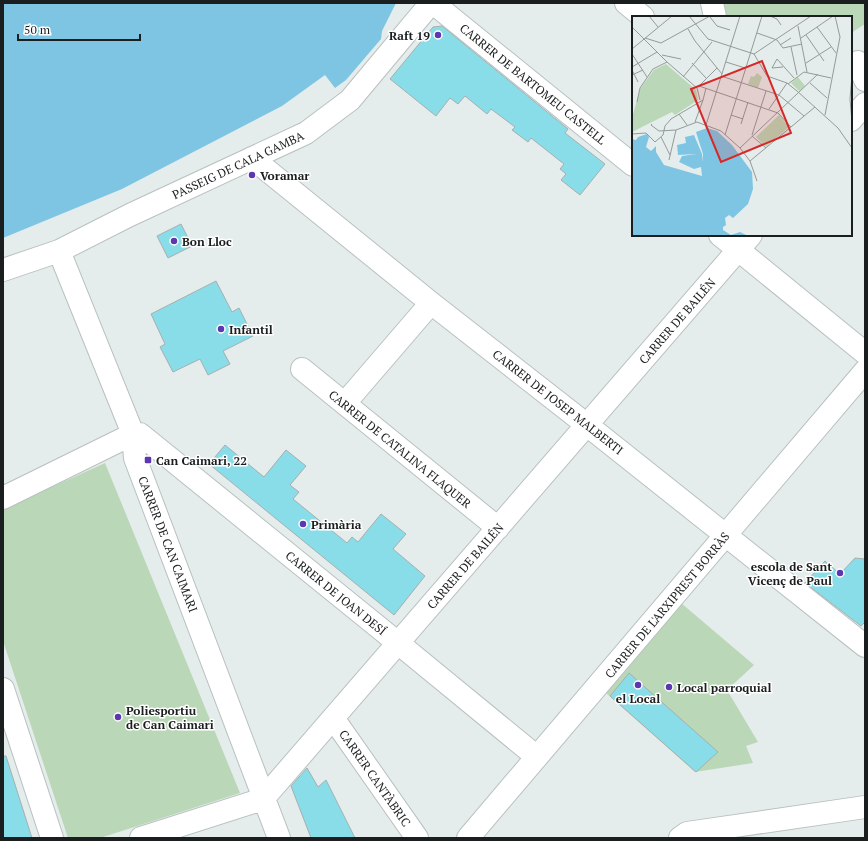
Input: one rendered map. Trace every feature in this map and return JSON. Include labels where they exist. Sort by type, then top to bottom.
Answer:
[{"type":"street","name":"PASSEIG DE CALA GAMBA","points":[[3,270],[59,251],[130,215],[306,133],[350,100],[432,3]]},
{"type":"street","name":"CARRER DE BARTOMEU CASTELL","points":[[432,3],[632,164]]},
{"type":"street","points":[[626,3],[642,16]]},
{"type":"street","points":[[712,3],[715,16]]},
{"type":"street","points":[[852,119],[865,104]]},
{"type":"street","name":"CARRER DE JOSEP MALBERTI","points":[[252,158],[431,303],[588,424],[863,641]]},
{"type":"street","points":[[724,236],[745,242],[865,352]]},
{"type":"street","name":"CARRER DE BAILÉN","points":[[263,799],[745,242]]},
{"type":"street","name":"CARRER DE CAN CAIMARI","points":[[59,251],[133,434],[135,458],[279,838]]},
{"type":"street","points":[[345,403],[431,303]]},
{"type":"street","name":"CARRER DE CATALINA FLAQUER","points":[[302,369],[498,528]]},
{"type":"street","name":"CARRER DE L'ARXIPREST BORRÀS","points":[[468,838],[865,371]]},
{"type":"street","points":[[3,498],[133,434]]},
{"type":"street","name":"CARRER DE JOAN DESÍ","points":[[133,434],[140,434],[537,757]]},
{"type":"street","points":[[3,689],[52,838]]},
{"type":"street","name":"CARRER CANTÀBRIC","points":[[333,718],[417,838]]},
{"type":"street","points":[[141,838],[263,799]]},
{"type":"street","points":[[680,838],[687,833],[865,807]]},
{"type":"green space","points":[[722,3],[865,3],[865,24],[852,32],[852,16],[725,16]]},
{"type":"green space","name":"Poliesportiu de Can Caimari","points":[[105,463],[240,793],[100,838],[68,838],[3,641],[3,509]]},
{"type":"green space","name":"Local parroquial","points":[[681,603],[754,665],[727,690],[758,742],[746,746],[753,763],[695,772],[605,692]]},
{"type":"water","points":[[3,3],[396,3],[382,31],[381,39],[346,80],[335,88],[325,75],[282,106],[122,189],[3,238]]},
{"type":"building","points":[[442,26],[568,129],[565,133],[605,164],[580,195],[561,180],[566,174],[560,169],[564,164],[531,138],[528,142],[512,130],[515,127],[491,109],[487,114],[465,96],[458,104],[450,98],[436,116],[390,79],[433,27]]},
{"type":"building","name":"Bon Lloc","points":[[181,224],[192,246],[168,258],[157,236]]},
{"type":"building","name":"Infantil","points":[[216,281],[232,312],[239,308],[253,336],[223,351],[230,364],[208,375],[200,359],[173,372],[160,347],[165,344],[151,314]]},
{"type":"building","name":"Primària","points":[[225,445],[264,477],[286,450],[306,466],[290,485],[299,492],[293,499],[347,543],[352,537],[358,542],[381,514],[406,534],[393,549],[425,576],[394,615],[209,464]]},
{"type":"building","name":"escola de Sant Vicenç de Paul","points":[[855,558],[865,559],[865,622],[861,626],[805,583],[825,561],[840,574]]},
{"type":"building","points":[[629,673],[718,752],[696,772],[610,696]]},
{"type":"building","points":[[3,756],[6,756],[32,838],[3,838]]},
{"type":"building","points":[[307,768],[318,787],[326,780],[355,838],[311,838],[291,786]]},
{"type":"place","name":"Raft 19","points":[[438,35]]},
{"type":"place","name":"Voramar","points":[[252,175]]},
{"type":"place","name":"Bon Lloc","points":[[174,241]]},
{"type":"place","name":"Infantil","points":[[221,329]]},
{"type":"place","name":"Can Caimari, 22","points":[[148,460]]},
{"type":"place","name":"Primària","points":[[303,524]]},
{"type":"place","name":"escola de Sant Vicenç de Paul","points":[[840,573]]},
{"type":"place","name":"el Local","points":[[638,685]]},
{"type":"place","name":"Local parroquial","points":[[669,687]]},
{"type":"place","name":"Poliesportiu de Can Caimari","points":[[118,717]]}]
